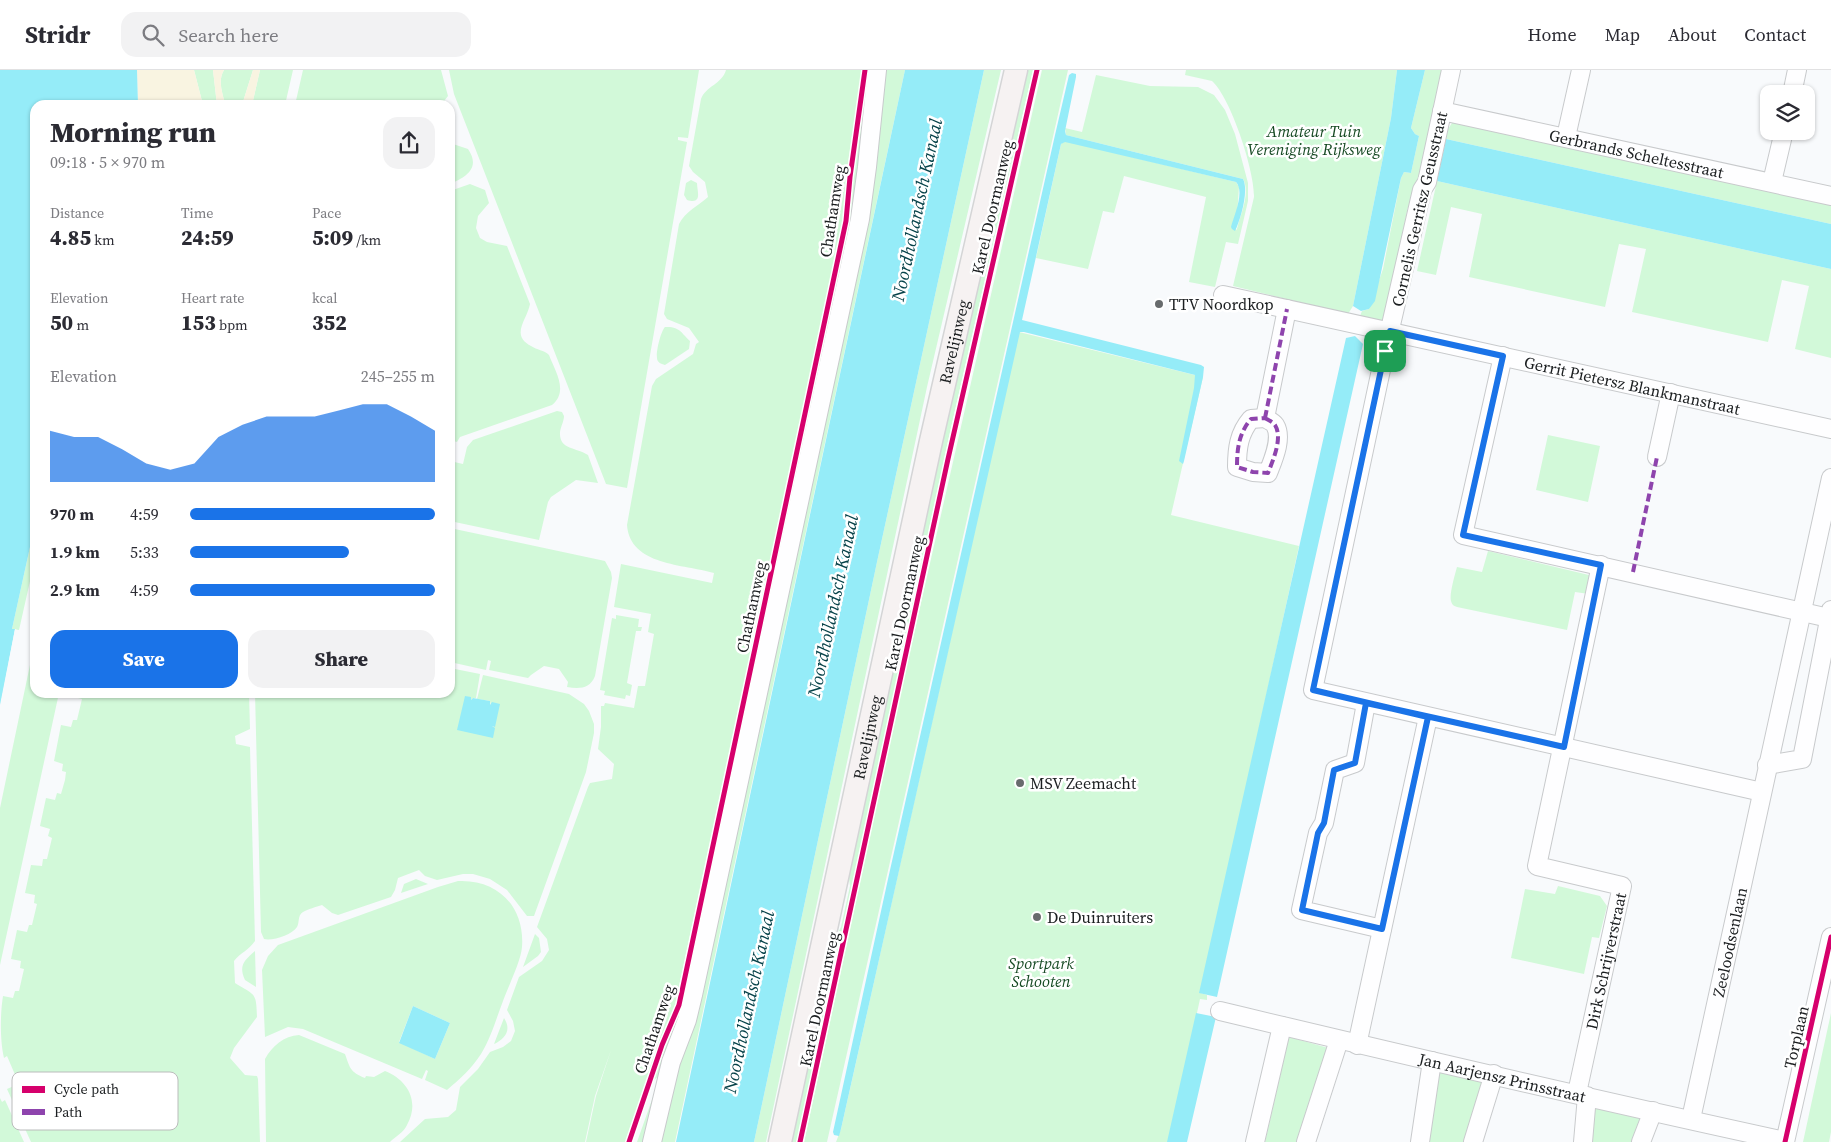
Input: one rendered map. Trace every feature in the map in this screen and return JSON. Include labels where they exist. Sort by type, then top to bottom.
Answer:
[{"type":"main road","name":"Ravelijnweg","points":[[780,1142],[931,441],[1016,70]]},
{"type":"street","name":"Chathamweg","points":[[652,1142],[669,1070],[694,995],[858,228],[867,167],[877,70]]},
{"type":"street","name":"Cornelis Gerritsz Geusstraat","points":[[1452,70],[1390,331],[1313,690],[1762,792]]},
{"type":"street","points":[[1566,138],[1581,70]]},
{"type":"street","points":[[1794,85],[1797,70]]},
{"type":"street","name":"Gerbrands Scheltesstraat","points":[[1442,111],[1831,196]]},
{"type":"street","points":[[1772,182],[1782,140]]},
{"type":"street","name":"Gerrit Pietersz Blankmanstraat","points":[[1223,295],[1671,392],[1831,429]]},
{"type":"street","points":[[1265,418],[1287,309]]},
{"type":"street","points":[[1503,356],[1463,535],[1802,612],[1830,614],[1802,759],[1767,765]]},
{"type":"street","points":[[1657,457],[1671,392]]},
{"type":"street","name":"Zeeloodsenlaan","points":[[1691,1120],[1831,478]]},
{"type":"street","points":[[1564,747],[1601,565]]},
{"type":"street","points":[[1366,703],[1355,763],[1334,770],[1324,823],[1318,833],[1302,910],[1382,929]]},
{"type":"street","points":[[1357,1044],[1428,717]]},
{"type":"street","name":"Dirk Schrijverstraat","points":[[1564,747],[1537,866],[1622,886],[1582,1094]]},
{"type":"street","name":"Torplaan","points":[[1785,1142],[1826,983],[1831,937]]},
{"type":"street","name":"Jan Aarjensz Prinsstraat","points":[[1220,1011],[1691,1120],[1742,1137],[1785,1142]]},
{"type":"street","points":[[1255,1142],[1282,1026]]},
{"type":"street","points":[[1306,1142],[1339,1040]]},
{"type":"street","points":[[1420,1142],[1432,1061]]},
{"type":"street","points":[[1473,1142],[1494,1074]]},
{"type":"street","points":[[1582,1094],[1582,1142]]},
{"type":"street","points":[[1641,1142],[1652,1111]]},
{"type":"green space","points":[[194,70],[213,70],[216,100],[202,100]]},
{"type":"green space","points":[[224,70],[253,70],[244,100],[224,100],[221,83]]},
{"type":"green space","points":[[260,70],[293,70],[286,100],[253,100]]},
{"type":"green space","points":[[303,70],[441,70],[448,96],[445,100],[296,100]]},
{"type":"green space","points":[[449,70],[699,70],[688,138],[678,137],[678,140],[687,142],[627,488],[606,484],[454,94]]},
{"type":"green space","points":[[726,70],[862,70],[849,157],[843,222],[674,1010],[660,1040],[626,1142],[586,1142],[596,1096],[611,1050],[595,1096],[585,1142],[400,1142],[425,1119],[448,1117],[456,1110],[460,1087],[478,1069],[490,1052],[503,1047],[511,1041],[515,1031],[513,1021],[507,1010],[519,977],[542,961],[549,950],[547,939],[537,927],[588,787],[590,783],[612,779],[614,764],[598,749],[601,706],[604,706],[605,703],[634,708],[638,686],[645,686],[654,634],[648,632],[651,614],[614,607],[621,564],[712,583],[714,573],[674,565],[648,556],[638,549],[630,538],[627,525],[652,386],[656,379],[693,354],[696,344],[699,342],[689,328],[667,319],[664,314],[679,224],[688,212],[708,197],[705,182],[689,166],[701,99],[706,91],[721,79]]},
{"type":"green space","points":[[868,70],[860,177],[684,1009],[661,1074],[654,1080],[664,1048],[681,1009],[849,222],[853,175]]},
{"type":"green space","points":[[884,70],[905,70],[675,1142],[658,1142]]},
{"type":"green space","points":[[984,70],[1001,70],[927,387],[766,1142],[754,1142],[877,562]]},
{"type":"green space","points":[[1025,70],[1033,70],[950,432],[797,1142],[789,1142],[832,944],[841,927],[850,886],[848,869],[870,765]]},
{"type":"green space","points":[[1042,70],[1068,70],[827,1142],[804,1142],[906,669]]},
{"type":"green space","name":"Amateur Tuin Vereniging Rijksweg","points":[[1186,70],[1397,70],[1391,118],[1353,306],[1348,314],[1233,286],[1254,197],[1251,171],[1234,119],[1219,90],[1212,81],[1185,75]]},
{"type":"green space","points":[[1425,70],[1446,70],[1421,184],[1410,207],[1408,207],[1385,322],[1358,321],[1362,311],[1369,309],[1383,269],[1401,178],[1404,172],[1411,173],[1419,136],[1411,128]]},
{"type":"green space","points":[[1096,75],[1150,86],[1198,87],[1214,95],[1225,110],[1235,134],[1248,183],[1248,201],[1238,244],[1226,242],[1215,287],[1189,282],[1206,197],[1124,176],[1114,213],[1103,211],[1088,269],[1036,258],[1061,144],[1065,141],[1236,182],[1239,187],[1237,229],[1246,191],[1243,179],[1066,135],[1065,128],[1082,132]]},
{"type":"green space","points":[[1452,123],[1461,123],[1831,205],[1831,224],[1446,139],[1448,129]]},
{"type":"green space","points":[[455,145],[468,149],[472,156],[473,162],[470,171],[455,181]]},
{"type":"green space","points":[[691,180],[697,183],[698,196],[695,201],[687,200],[684,195],[686,183]]},
{"type":"green space","points":[[1437,181],[1831,269],[1831,358],[1795,349],[1809,286],[1782,280],[1768,342],[1632,312],[1646,249],[1619,244],[1605,307],[1469,277],[1482,214],[1451,207],[1436,275],[1417,271]]},
{"type":"green space","points":[[470,184],[485,190],[489,203],[478,216],[476,228],[480,238],[487,242],[507,246],[530,304],[522,327],[522,337],[531,346],[549,355],[560,387],[560,394],[552,405],[460,437],[457,442],[455,441],[455,189]]},
{"type":"green space","points":[[665,327],[677,329],[690,341],[689,349],[665,365],[658,362],[657,355],[660,337]]},
{"type":"green space","name":"Sportpark Schooten","points":[[1019,332],[1203,377],[1171,515],[1299,546],[1201,993],[1207,995],[1207,1000],[1200,999],[1169,1142],[836,1142],[841,1129]]},
{"type":"green space","points":[[557,411],[562,412],[564,420],[560,438],[562,442],[588,455],[598,483],[576,480],[551,497],[548,502],[539,540],[455,522],[455,462],[463,464],[467,447],[473,440]]},
{"type":"green space","points":[[1548,435],[1600,446],[1588,502],[1536,490]]},
{"type":"green space","points":[[455,529],[605,561],[612,578],[595,676],[587,686],[580,688],[567,687],[568,682],[559,669],[544,666],[528,678],[489,670],[491,661],[488,660],[486,670],[455,663]]},
{"type":"green space","points":[[30,547],[30,581],[19,630],[12,629]]},
{"type":"green space","points":[[1488,551],[1593,576],[1589,594],[1575,592],[1567,630],[1453,605],[1451,601],[1452,584],[1457,567],[1482,572]]},
{"type":"green space","points":[[616,615],[639,619],[638,627],[642,627],[641,631],[636,631],[627,683],[632,685],[630,696],[626,695],[625,699],[604,695],[605,691],[600,690],[612,618],[616,619]]},
{"type":"green space","points":[[30,665],[30,698],[58,698],[0,965],[0,808]]},
{"type":"green space","points":[[455,669],[480,674],[476,698],[471,700],[466,696],[492,727],[495,726],[490,701],[477,699],[483,675],[569,694],[584,704],[589,711],[594,724],[594,733],[586,772],[534,916],[527,916],[507,890],[490,879],[473,874],[463,874],[437,880],[425,876],[419,870],[398,878],[391,897],[338,915],[322,905],[301,914],[295,930],[287,935],[264,939],[261,932],[255,698],[455,698]]},
{"type":"green space","points":[[78,698],[249,698],[250,729],[235,736],[236,744],[250,747],[255,941],[234,961],[235,983],[254,996],[257,1017],[234,1048],[230,1058],[245,1075],[257,1076],[260,1142],[31,1142],[26,1130],[178,1130],[178,1072],[14,1072],[7,1056],[4,1058],[1,1028],[3,996],[13,998],[15,991],[19,991],[24,969],[20,968],[21,961],[11,959],[17,930],[27,932],[29,925],[32,925],[37,904],[34,903],[35,895],[25,893],[31,865],[42,866],[43,859],[47,859],[52,838],[48,836],[50,829],[40,826],[46,798],[55,800],[57,793],[61,794],[65,780],[66,772],[62,771],[63,764],[54,761],[61,725],[71,727],[73,720],[77,720],[82,699]]},
{"type":"green space","points":[[416,879],[428,884],[401,893],[404,884]]},
{"type":"green space","points":[[458,881],[485,885],[497,890],[514,908],[522,933],[522,947],[519,959],[488,1042],[474,1064],[452,1086],[447,1090],[425,1080],[428,1071],[426,1070],[422,1079],[303,1029],[288,1027],[265,1037],[262,970],[268,956],[278,945]],"holes":[[[413,1006],[450,1023],[435,1059],[399,1042]]]},
{"type":"green space","points":[[1558,886],[1600,896],[1607,906],[1599,938],[1592,937],[1584,974],[1511,958],[1525,889],[1555,894]]},
{"type":"green space","points":[[535,934],[539,938],[541,952],[523,967]]},
{"type":"green space","points":[[255,951],[256,987],[245,980],[242,970],[246,960]]},
{"type":"green space","points":[[1831,1013],[1831,1132],[1829,1142],[1803,1142]]},
{"type":"green space","points":[[504,1018],[507,1026],[506,1034],[494,1044]]},
{"type":"green space","points":[[299,1035],[345,1054],[351,1069],[360,1076],[365,1078],[366,1076],[374,1077],[385,1071],[400,1080],[412,1100],[411,1116],[404,1130],[390,1142],[266,1142],[265,1059],[279,1042],[288,1037]]},
{"type":"green space","points":[[1289,1037],[1332,1049],[1301,1142],[1265,1142]]},
{"type":"green space","points":[[1438,1072],[1486,1083],[1468,1142],[1429,1142]]},
{"type":"green space","points":[[12,1087],[12,1100],[7,1089]]},
{"type":"green space","points":[[654,1094],[646,1142],[637,1142]]},
{"type":"green space","points":[[0,1098],[2,1102],[5,1100],[12,1115],[12,1130],[19,1130],[24,1142],[0,1142]]},
{"type":"green space","points":[[1595,1108],[1642,1119],[1634,1142],[1591,1142]]},
{"type":"sand","points":[[137,70],[194,70],[202,100],[138,100]]},
{"type":"sand","points":[[213,70],[224,70],[221,79],[224,100],[216,100]]},
{"type":"sand","points":[[253,70],[260,70],[253,100],[244,100]]},
{"type":"water","points":[[0,70],[137,70],[138,100],[30,100],[30,547],[12,629],[15,629],[0,705]]},
{"type":"water","name":"Noordhollandsch Kanaal","points":[[905,70],[984,70],[754,1142],[676,1142]]},
{"type":"water","points":[[1397,70],[1425,70],[1411,128],[1419,136],[1411,173],[1404,172],[1401,178],[1375,301],[1369,309],[1361,311],[1353,306],[1391,118]]},
{"type":"water","points":[[1072,73],[1076,74],[1076,77],[1065,131],[1066,135],[1243,179],[1245,184],[1244,205],[1235,231],[1231,227],[1239,197],[1236,182],[1065,142],[1061,144],[1022,320],[1204,367],[1184,461],[1183,464],[1179,461],[1195,375],[1020,332],[841,1129],[839,1136],[834,1135],[833,1132],[888,879],[1055,135],[1069,75]]},
{"type":"water","points":[[1446,139],[1831,224],[1831,269],[1437,181]]},
{"type":"water","points":[[1355,336],[1363,344],[1217,997],[1199,993],[1346,338]]},
{"type":"water","points":[[465,696],[471,697],[471,700],[473,698],[490,701],[490,705],[492,702],[500,704],[495,727],[492,726],[495,728],[493,738],[457,730]]},
{"type":"water","points":[[413,1006],[450,1023],[435,1059],[399,1043]]},
{"type":"water","points":[[1196,1013],[1216,1017],[1187,1142],[1167,1142]]},
{"type":"pier","points":[[15,629],[17,630],[2,706],[0,708]]},
{"type":"marked path","points":[[1265,418],[1287,309]]},
{"type":"marked path","points":[[1265,418],[1275,425],[1278,436],[1278,442],[1268,473],[1253,472],[1237,467],[1238,447],[1241,435],[1247,424],[1251,419],[1265,418]]},
{"type":"marked path","points":[[1633,572],[1657,457]]},
{"type":"cycle path","points":[[629,1142],[662,1045],[679,1005],[846,221],[850,177],[865,70]]},
{"type":"cycle path","name":"Karel Doormanweg","points":[[800,1142],[948,459],[1037,70]]},
{"type":"cycle path","points":[[1785,1142],[1831,937]]},
{"type":"place","name":"TTV Noordkop","points":[[1159,304]]},
{"type":"place","name":"MSV Zeemacht","points":[[1020,783]]},
{"type":"place","name":"De Duinruiters","points":[[1037,917]]},
{"type":"route","points":[[1385,351],[1313,690],[1366,703],[1428,717],[1382,929],[1302,910],[1318,833],[1324,823],[1334,770],[1355,763],[1366,703],[1564,747],[1601,565],[1463,535],[1503,356],[1390,331],[1385,351]]}]
